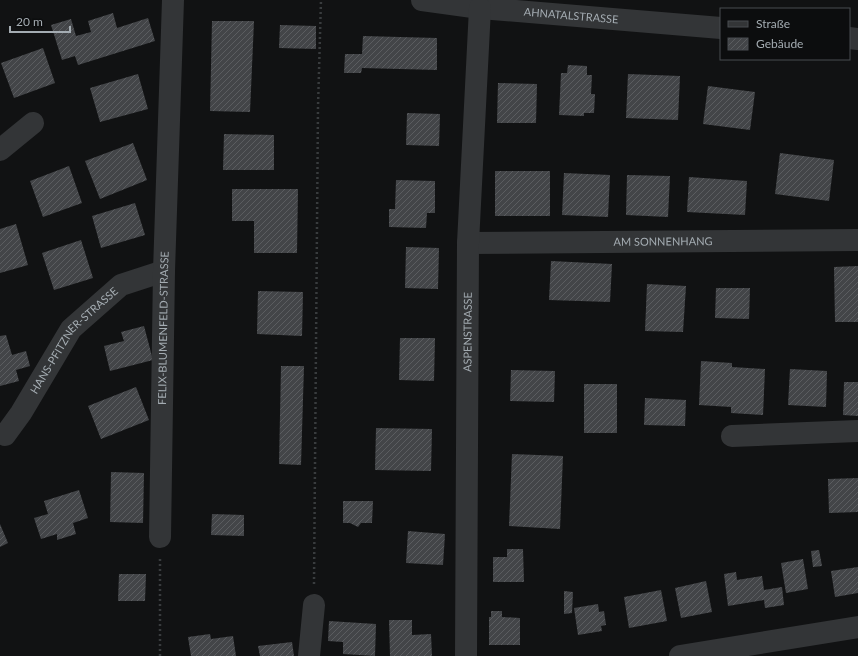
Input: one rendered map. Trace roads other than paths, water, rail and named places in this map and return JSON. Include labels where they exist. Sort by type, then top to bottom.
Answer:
[{"type":"street","name":"FELIX-BLUMENFELD-STRASSE","points":[[160,537],[164,271],[173,0]]},
{"type":"street","name":"AHNATALSTRASSE","points":[[422,0],[480,8],[720,28]]},
{"type":"street","name":"ASPENSTRASSE","points":[[466,656],[468,243],[480,8]]},
{"type":"street","points":[[0,150],[33,123]]},
{"type":"street","name":"AM SONNENHANG","points":[[468,243],[858,240]]},
{"type":"street","name":"HANS-PFITZNER-STRASSE","points":[[5,435],[22,413],[71,329],[121,284],[164,271]]},
{"type":"street","points":[[732,436],[858,431]]},
{"type":"street","points":[[309,656],[314,604]]},
{"type":"street","points":[[680,656],[858,627]]}]
